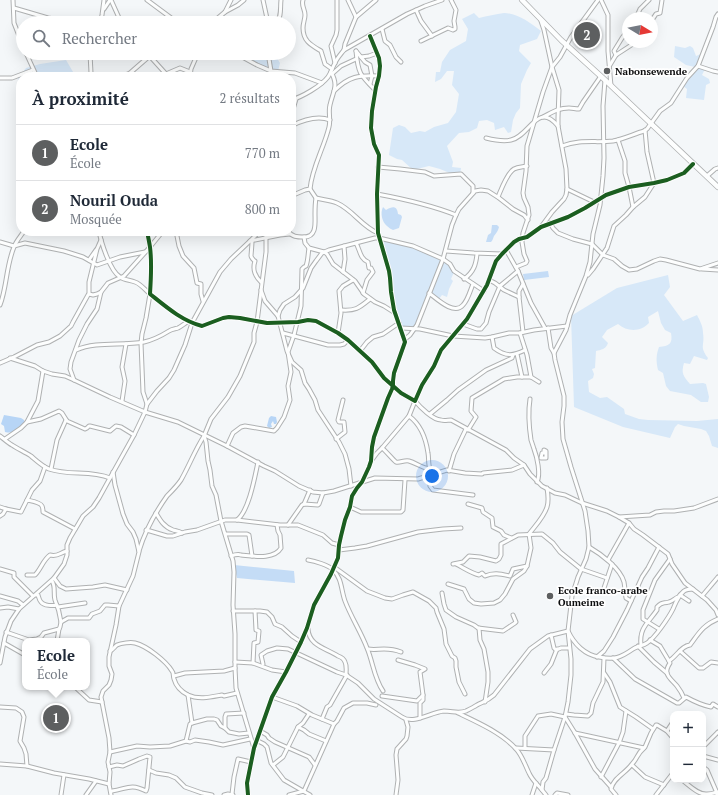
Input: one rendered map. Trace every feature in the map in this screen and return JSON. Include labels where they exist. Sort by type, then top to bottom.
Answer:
[{"type":"street","points":[[13,0],[14,24],[16,29]]},
{"type":"street","points":[[102,16],[104,0]]},
{"type":"street","points":[[103,10],[110,0],[118,16]]},
{"type":"street","points":[[147,0],[169,16]]},
{"type":"street","points":[[225,12],[231,0]]},
{"type":"street","points":[[220,16],[244,0]]},
{"type":"street","points":[[263,0],[267,16]]},
{"type":"street","points":[[280,16],[281,0]]},
{"type":"street","points":[[294,236],[308,237],[315,228],[316,198],[310,190],[312,175],[328,131],[330,120],[329,106],[334,91],[335,80],[332,72],[325,64],[321,51],[311,45],[305,36],[303,29],[305,14],[302,5],[303,0]]},
{"type":"street","points":[[335,62],[332,46],[337,30],[337,0]]},
{"type":"street","points":[[348,0],[356,17]]},
{"type":"street","points":[[344,50],[356,17],[376,0]]},
{"type":"street","points":[[332,72],[335,62],[344,50],[407,14],[442,0]]},
{"type":"street","points":[[421,41],[448,28],[453,30],[455,28],[454,21],[456,10],[451,0]]},
{"type":"street","points":[[522,0],[566,45],[718,187]]},
{"type":"street","points":[[516,267],[526,263],[527,261],[524,254],[522,238],[529,214],[529,209],[523,193],[527,166],[527,146],[543,92],[552,68],[571,37],[598,0]]},
{"type":"street","points":[[601,0],[608,15],[608,51],[611,86]]},
{"type":"street","points":[[639,12],[650,0]]},
{"type":"street","points":[[658,14],[660,13],[662,0]]},
{"type":"street","points":[[14,8],[41,16]]},
{"type":"street","points":[[416,10],[421,21],[432,36]]},
{"type":"street","points":[[562,146],[579,141],[618,140],[645,130],[660,111],[671,103],[687,78],[698,66],[718,14]]},
{"type":"street","points":[[540,17],[552,68],[559,90],[558,126],[568,189],[564,199],[541,227]]},
{"type":"street","points":[[382,29],[385,41],[390,45],[396,57],[401,62]]},
{"type":"street","points":[[248,795],[247,783],[256,740],[272,697],[301,642],[314,605],[338,558],[339,545],[352,496],[362,482],[369,467],[375,434],[393,386],[394,373],[404,344],[404,339],[392,299],[389,271],[378,233],[377,194],[379,155],[374,144],[371,128],[372,110],[379,76],[380,61],[370,36]]},
{"type":"street","points":[[616,55],[614,51],[622,38]]},
{"type":"street","points":[[353,46],[365,62],[370,65],[372,76],[370,84]]},
{"type":"street","points":[[610,65],[616,55],[627,48]]},
{"type":"street","points":[[356,51],[356,59],[359,70],[362,76],[375,90]]},
{"type":"street","points":[[361,57],[377,53]]},
{"type":"street","points":[[296,99],[325,80],[332,72],[341,66],[356,59]]},
{"type":"street","points":[[28,72],[33,70],[29,60]]},
{"type":"street","points":[[91,60],[91,72]]},
{"type":"street","points":[[131,72],[143,60]]},
{"type":"street","points":[[154,60],[164,72]]},
{"type":"street","points":[[174,72],[180,68],[190,72],[194,60]]},
{"type":"street","points":[[248,60],[271,71],[283,72]]},
{"type":"street","points":[[269,60],[271,71]]},
{"type":"street","points":[[698,66],[718,72]]},
{"type":"street","points":[[296,73],[322,82]]},
{"type":"street","points":[[0,78],[16,76]]},
{"type":"street","points":[[334,91],[342,83],[351,78],[362,76],[379,76]]},
{"type":"street","points":[[486,138],[510,141],[522,134],[535,120],[558,109],[579,109],[603,78]]},
{"type":"street","points":[[554,353],[567,326],[586,276],[593,234],[600,205],[604,158],[603,78]]},
{"type":"street","points":[[335,80],[342,83]]},
{"type":"street","points":[[543,117],[553,120],[558,126]]},
{"type":"street","points":[[296,124],[307,119],[323,118],[330,120]]},
{"type":"street","points":[[586,276],[593,269],[607,248],[614,226],[645,197],[654,183],[647,152],[645,130]]},
{"type":"street","points":[[618,140],[625,161],[625,173],[633,207]]},
{"type":"street","points":[[371,461],[409,416],[422,385],[434,366],[441,350],[463,324],[484,291],[496,261],[516,240],[527,237],[541,227],[550,223],[568,217],[612,192],[629,187],[667,180],[684,173],[693,164]]},
{"type":"street","points":[[498,197],[506,179],[512,171],[527,166]]},
{"type":"street","points":[[378,167],[425,172],[434,176],[461,174],[473,186],[473,193]]},
{"type":"street","points":[[707,176],[718,168]]},
{"type":"street","points":[[568,189],[594,202]]},
{"type":"street","points":[[296,194],[305,190],[310,190]]},
{"type":"street","points":[[404,339],[410,335],[414,329],[446,251],[456,215],[459,209],[473,193],[477,190],[488,191],[513,209],[524,214],[528,220]]},
{"type":"street","points":[[377,194],[408,200],[456,215]]},
{"type":"street","points":[[316,198],[331,200],[338,203],[378,233]]},
{"type":"street","points":[[550,223],[553,228],[564,236],[592,244],[603,255],[614,259],[629,270],[637,269],[654,261],[660,260],[666,260],[700,269],[718,270]]},
{"type":"street","points":[[0,305],[3,298],[10,258],[14,246],[21,236]]},
{"type":"street","points":[[100,236],[104,251],[114,271],[120,278],[136,282],[171,310],[190,322],[202,326],[223,318],[235,317],[267,323],[298,322],[308,320],[316,321],[338,333],[372,362],[384,378],[401,393],[415,401],[439,420],[451,420],[506,450],[524,465],[537,482],[554,493],[565,495],[582,503],[606,511],[629,523],[634,529],[668,554],[685,583],[702,596],[718,612]]},
{"type":"street","points":[[147,404],[143,392],[141,342],[151,282],[150,247],[148,236]]},
{"type":"street","points":[[74,380],[70,367],[71,362],[79,340],[97,309],[101,292],[108,283],[127,273],[159,236]]},
{"type":"street","points":[[177,236],[183,256],[194,268],[197,282],[201,284],[203,303]]},
{"type":"street","points":[[0,663],[6,632],[10,621],[23,605],[53,580],[66,560],[67,546],[75,529],[83,516],[99,498],[134,435],[145,412],[147,404],[174,370],[185,345],[190,322],[203,303],[220,272],[231,258],[256,236]]},
{"type":"street","points":[[251,241],[275,236]]},
{"type":"street","points":[[304,237],[304,243],[310,248],[327,254],[333,264],[358,284],[363,293],[370,299],[395,313]]},
{"type":"street","points":[[150,747],[146,790],[133,786],[112,791],[111,793],[109,784],[110,768],[108,762],[110,752],[109,738],[101,697],[103,691],[109,685],[112,674],[109,666],[110,651],[119,606],[133,576],[146,530],[168,496],[180,482],[198,444],[204,436],[211,419],[228,396],[240,376],[254,342],[266,252],[266,238]]},
{"type":"street","points":[[226,446],[233,432],[241,426],[274,431],[278,428],[286,414],[290,400],[288,386],[291,372],[288,352],[278,316],[284,304],[301,291],[305,285],[311,268],[322,253],[379,238],[413,246],[443,259],[450,264],[454,271],[464,279],[484,291]]},
{"type":"street","points":[[0,362],[37,345],[49,342],[60,336],[71,326],[89,294],[89,282],[93,263],[101,240]]},
{"type":"street","points":[[251,241],[251,255],[255,261],[253,265],[254,270],[256,277],[261,282]]},
{"type":"street","points":[[0,242],[14,246],[26,243],[64,251],[83,257],[97,265],[120,257],[145,252]]},
{"type":"street","points":[[356,243],[360,254],[368,262],[369,268],[371,268],[373,272],[367,280],[363,293]]},
{"type":"street","points":[[343,272],[345,260],[344,246]]},
{"type":"street","points":[[310,248],[307,257],[307,264],[302,269],[302,301],[298,322],[288,352],[292,362],[301,370],[304,383],[309,389],[318,410],[346,457],[351,486]]},
{"type":"street","points":[[89,260],[97,249]]},
{"type":"street","points":[[506,250],[518,271],[531,304],[546,328],[551,348],[554,353],[564,396],[562,422],[563,439],[585,511],[588,531],[589,547],[572,596],[568,631],[571,681],[565,716],[546,778],[543,782],[542,790]]},
{"type":"street","points":[[446,251],[477,254],[502,254]]},
{"type":"street","points":[[464,279],[472,272],[477,254]]},
{"type":"street","points":[[700,269],[718,263]]},
{"type":"street","points":[[463,324],[479,329],[484,326],[500,286],[518,271]]},
{"type":"street","points":[[338,333],[341,310],[339,291],[343,286],[353,280]]},
{"type":"street","points":[[489,280],[495,282],[504,290],[518,297]]},
{"type":"street","points":[[429,293],[447,306],[451,308],[459,308],[463,305],[473,284]]},
{"type":"street","points":[[523,284],[519,291],[518,297],[522,333],[531,377]]},
{"type":"street","points":[[261,289],[265,301],[278,316]]},
{"type":"street","points":[[89,294],[95,295],[101,292]]},
{"type":"street","points":[[341,310],[356,309],[370,299]]},
{"type":"street","points":[[76,350],[83,347],[101,344],[145,342],[190,322]]},
{"type":"street","points":[[360,351],[372,337],[383,334],[399,323]]},
{"type":"street","points":[[401,328],[453,336],[485,338],[509,333],[522,333],[546,328],[567,326]]},
{"type":"street","points":[[471,337],[473,327]]},
{"type":"street","points":[[283,333],[328,345],[344,344],[348,340]]},
{"type":"street","points":[[492,337],[494,348],[506,354],[515,354],[525,350]]},
{"type":"street","points":[[122,402],[125,381],[122,367],[126,344]]},
{"type":"street","points":[[515,354],[522,377]]},
{"type":"street","points":[[430,414],[458,390],[486,370],[512,358],[515,354]]},
{"type":"street","points":[[10,358],[35,366],[44,371],[74,380],[145,412],[178,422],[276,471],[298,486],[323,494],[375,478],[405,480],[418,479],[445,471],[483,473],[512,470],[524,465]]},
{"type":"street","points":[[2,438],[21,428],[27,422],[37,404],[44,371]]},
{"type":"street","points":[[449,471],[454,454],[467,429],[476,417],[472,411],[472,398],[504,380],[511,378],[531,377],[538,382]]},
{"type":"street","points":[[336,439],[345,432],[344,422],[339,422],[338,420],[343,400]]},
{"type":"street","points":[[530,400],[531,440],[536,454],[539,477],[537,482]]},
{"type":"street","points":[[27,422],[41,419],[58,411],[61,412],[66,420],[86,429],[90,426],[110,431],[116,426],[121,427],[134,435]]},
{"type":"street","points":[[409,416],[421,429],[428,453],[430,486],[433,490],[473,495]]},
{"type":"street","points":[[51,469],[57,440],[66,420]]},
{"type":"street","points":[[10,435],[12,445]]},
{"type":"street","points":[[204,436],[207,447],[212,486],[216,495],[221,521],[226,534],[234,572],[233,611],[237,693],[254,748]]},
{"type":"street","points":[[2,438],[45,467],[69,472],[99,474],[110,478]]},
{"type":"street","points":[[382,448],[396,462],[407,460],[423,468],[430,469]]},
{"type":"street","points":[[237,520],[240,518],[247,503],[253,486],[258,462]]},
{"type":"street","points":[[0,507],[21,512],[32,490],[40,482],[45,467]]},
{"type":"street","points":[[113,472],[115,486],[123,514],[136,539],[139,552]]},
{"type":"street","points":[[350,507],[361,512],[401,512],[403,510],[405,480]]},
{"type":"street","points":[[448,584],[464,589],[469,599],[474,603],[494,603],[500,600],[513,579],[524,571],[527,566],[531,548],[530,534],[548,507],[547,488]]},
{"type":"street","points":[[288,525],[304,504],[310,490]]},
{"type":"street","points":[[304,504],[318,505],[323,494]]},
{"type":"street","points":[[619,517],[650,515],[656,512],[694,508],[718,499]]},
{"type":"street","points":[[27,500],[40,504],[43,512],[75,529]]},
{"type":"street","points":[[468,504],[482,508],[483,512],[492,518],[493,527],[511,538]]},
{"type":"street","points":[[0,516],[6,509]]},
{"type":"street","points":[[156,513],[164,524],[172,530],[182,533]]},
{"type":"street","points":[[146,530],[167,536],[173,536],[197,530],[221,521],[237,520],[277,525],[298,525],[323,536],[332,543],[339,545]]},
{"type":"street","points":[[608,560],[629,523]]},
{"type":"street","points":[[231,556],[240,554],[252,556],[271,555],[277,553],[281,548],[277,525]]},
{"type":"street","points":[[339,550],[367,546],[418,532],[461,528]]},
{"type":"street","points":[[226,534],[249,535],[252,556]]},
{"type":"street","points":[[527,566],[513,569],[510,576],[500,573],[485,576],[482,573],[472,573],[467,569],[454,564],[463,562],[469,556],[496,561],[501,555],[501,544],[511,538],[518,535],[542,534],[553,543],[560,553],[581,569],[607,578]]},
{"type":"street","points":[[589,547],[612,564],[623,579],[626,598],[631,601]]},
{"type":"street","points":[[597,657],[606,649],[613,637],[642,577],[659,547]]},
{"type":"street","points":[[27,575],[35,575],[46,557],[50,555],[57,556],[67,551]]},
{"type":"street","points":[[659,629],[643,619],[643,617],[645,606],[655,580],[670,559]]},
{"type":"street","points":[[308,560],[334,568],[375,594],[385,598],[392,600],[413,592],[429,601],[436,607],[444,629],[446,644],[452,656],[455,658],[456,669],[465,694]]},
{"type":"street","points":[[603,591],[612,564]]},
{"type":"street","points":[[334,568],[340,579],[344,600],[368,649],[377,682],[383,691]]},
{"type":"street","points":[[0,569],[14,573],[14,577],[34,595],[38,596],[40,602],[52,606],[85,603]]},
{"type":"street","points":[[702,596],[718,577]]},
{"type":"street","points":[[53,580],[66,589],[105,585],[126,590]]},
{"type":"street","points":[[53,580],[55,598],[61,622],[58,638]]},
{"type":"street","points":[[684,698],[681,691],[667,673],[654,662],[640,646],[640,638],[641,632],[657,610],[657,607],[663,602],[669,602],[679,596],[685,590],[693,589]]},
{"type":"street","points":[[442,593],[446,610],[456,617],[474,624],[478,628],[503,631],[516,622],[513,615]]},
{"type":"street","points":[[0,596],[18,600],[23,605]]},
{"type":"street","points":[[568,631],[576,644],[590,655],[604,658],[624,656],[650,640],[669,616],[679,596]]},
{"type":"street","points":[[679,596],[689,601]]},
{"type":"street","points":[[61,622],[68,618],[89,618],[92,614],[100,611],[103,606],[106,605],[119,606]]},
{"type":"street","points":[[0,608],[8,607],[19,609]]},
{"type":"street","points":[[233,611],[267,612],[272,616],[276,624],[301,642]]},
{"type":"street","points":[[252,663],[254,643],[258,642],[259,631],[256,630],[255,611]]},
{"type":"street","points":[[669,660],[687,646],[690,646],[703,628],[718,619]]},
{"type":"street","points":[[307,628],[314,643],[344,659],[346,665],[347,675],[330,705],[327,707],[322,719]]},
{"type":"street","points":[[479,628],[480,640],[484,649],[488,672],[485,702]]},
{"type":"street","points":[[39,638],[44,633],[59,629]]},
{"type":"street","points":[[458,713],[485,702],[494,695],[530,650],[541,641],[551,635],[568,631]]},
{"type":"street","points":[[6,632],[23,638]]},
{"type":"street","points":[[551,635],[554,648],[556,650],[569,648]]},
{"type":"street","points":[[0,636],[5,637]]},
{"type":"street","points":[[650,640],[660,646],[669,660],[670,663],[667,667],[667,673]]},
{"type":"street","points":[[4,643],[22,653]]},
{"type":"street","points":[[110,651],[117,645],[136,643],[157,655],[171,670],[178,687],[188,695],[202,698],[237,693]]},
{"type":"street","points":[[264,664],[261,655],[267,651],[277,648],[288,649],[296,652],[308,659],[347,675],[358,683],[374,699],[406,720],[408,727],[407,736],[397,749],[396,755],[398,780],[396,795]]},
{"type":"street","points":[[368,649],[401,652]]},
{"type":"street","points":[[544,673],[551,664],[557,649]]},
{"type":"street","points":[[680,651],[699,668],[703,668],[711,662],[718,663]]},
{"type":"street","points":[[525,748],[525,736],[538,716],[552,714],[565,716],[588,716],[591,713],[593,703],[603,682],[604,658]]},
{"type":"street","points":[[613,658],[635,679],[676,703],[679,703],[684,698]]},
{"type":"street","points":[[398,660],[425,669],[420,672],[423,700],[420,703],[420,718]]},
{"type":"street","points":[[235,662],[252,663],[272,670],[286,672]]},
{"type":"street","points":[[174,676],[185,673],[224,671],[235,668]]},
{"type":"street","points":[[604,672],[610,682],[618,706],[653,729]]},
{"type":"street","points":[[78,690],[89,700],[102,702]]},
{"type":"street","points":[[186,741],[190,724],[192,723],[188,695]]},
{"type":"street","points":[[382,696],[417,701],[422,695]]},
{"type":"street","points":[[272,697],[297,706],[309,714],[334,724]]},
{"type":"street","points":[[684,698],[704,706],[711,707],[713,704],[718,706]]},
{"type":"street","points":[[304,791],[334,724],[338,721],[344,708],[353,703],[367,703],[376,705]]},
{"type":"street","points":[[0,707],[16,708],[22,712],[24,717],[20,741],[26,754],[27,766]]},
{"type":"street","points":[[406,720],[420,718],[444,711],[458,713],[488,728],[516,748],[520,753],[530,776],[546,795]]},
{"type":"street","points":[[601,777],[620,743],[626,711]]},
{"type":"street","points":[[225,728],[226,714],[244,713]]},
{"type":"street","points":[[273,765],[283,757],[298,727],[303,723],[309,714]]},
{"type":"street","points":[[565,716],[595,769],[616,795]]},
{"type":"street","points":[[192,723],[207,719],[214,719],[217,720],[228,732],[239,734],[249,733]]},
{"type":"street","points":[[611,787],[614,781],[632,765],[637,755],[644,748],[656,725],[667,731],[670,734]]},
{"type":"street","points":[[667,731],[670,726]]},
{"type":"street","points":[[298,727],[309,734],[326,741]]},
{"type":"street","points":[[260,731],[275,742],[309,757],[315,765]]},
{"type":"street","points":[[706,743],[718,732]]},
{"type":"street","points":[[575,733],[644,748]]},
{"type":"street","points":[[110,752],[137,746],[170,746],[195,740],[223,745],[250,739]]},
{"type":"street","points":[[256,740],[264,744],[267,748],[273,765],[284,780],[310,795]]},
{"type":"street","points":[[516,748],[554,750]]},
{"type":"street","points":[[110,768],[117,765],[123,766],[147,756],[150,757]]},
{"type":"street","points":[[706,757],[718,760]]},
{"type":"street","points":[[224,795],[232,795],[238,759],[251,762]]},
{"type":"street","points":[[0,764],[27,766],[109,784]]},
{"type":"street","points":[[632,765],[645,777],[664,784]]},
{"type":"street","points":[[685,783],[697,793],[707,795],[717,793],[706,769]]},
{"type":"street","points":[[149,770],[156,773],[169,775],[176,778],[185,787],[212,795]]},
{"type":"street","points":[[61,795],[64,775]]},
{"type":"street","points":[[656,795],[670,777]]},
{"type":"street","points":[[86,795],[96,781]]},
{"type":"street","points":[[532,795],[536,783]]},
{"type":"street","points":[[289,795],[304,791]]},
{"type":"street","points":[[555,795],[557,793],[568,795]]},
{"type":"shaded area","points":[[474,13],[479,18],[509,13],[528,22],[541,31],[537,39],[520,45],[519,51],[531,63],[521,84],[520,108],[513,120],[511,132],[508,133],[504,127],[495,130],[494,123],[487,120],[479,121],[477,128],[469,132],[459,133],[447,146],[453,162],[452,167],[461,168],[460,175],[452,174],[429,166],[413,170],[402,160],[389,155],[393,128],[399,125],[405,127],[411,133],[420,131],[425,132],[434,127],[448,123],[456,112],[459,94],[452,85],[454,71],[447,71],[441,79],[435,82],[436,72],[440,72],[442,62],[450,50],[466,41],[468,29],[462,19]]},
{"type":"shaded area","points":[[675,46],[685,48],[690,46],[693,48],[696,56],[701,54],[700,60],[695,67],[686,65],[674,57]]},
{"type":"shaded area","points":[[66,60],[73,72],[23,72],[26,68]]},
{"type":"shaded area","points":[[249,60],[278,60],[280,63],[278,71],[270,70]]},
{"type":"shaded area","points":[[699,67],[705,69],[702,75],[709,79],[710,83],[706,85],[704,100],[686,98],[687,89],[683,86]]},
{"type":"shaded area","points":[[383,207],[386,210],[391,208],[397,209],[398,214],[402,217],[399,228],[393,230],[385,224],[382,215]]},
{"type":"shaded area","points":[[492,225],[497,225],[499,227],[498,230],[491,242],[486,242],[488,235],[491,233]]},
{"type":"shaded area","points":[[382,240],[412,248],[442,259],[414,327],[402,327],[392,292],[393,278]]},
{"type":"shaded area","points":[[443,260],[454,272],[451,279],[453,281],[447,297],[442,295],[439,299],[430,293]]},
{"type":"shaded area","points":[[548,271],[549,277],[524,280],[523,274]]},
{"type":"shaded area","points":[[668,275],[670,287],[664,295],[683,321],[697,315],[702,326],[703,348],[708,358],[707,360],[694,356],[690,364],[684,363],[683,372],[690,384],[706,384],[709,397],[708,402],[701,402],[691,395],[670,391],[666,386],[663,373],[658,370],[657,355],[659,347],[670,344],[671,333],[665,330],[661,323],[658,311],[648,317],[649,323],[642,328],[630,330],[618,324],[607,330],[602,337],[608,343],[606,347],[596,351],[595,368],[592,369],[594,374],[593,378],[588,381],[589,392],[600,398],[607,397],[624,409],[625,414],[639,419],[697,421],[718,419],[718,448],[712,446],[706,431],[701,429],[678,424],[670,438],[623,427],[574,407],[571,316],[617,288]]},
{"type":"shaded area","points":[[4,415],[21,418],[24,420],[24,424],[16,431],[5,432],[4,426],[1,424]]},
{"type":"shaded area","points":[[271,416],[276,417],[277,422],[274,424],[273,421],[271,424],[272,427],[269,428],[267,426]]},
{"type":"shaded area","points":[[234,565],[294,571],[295,583],[237,578]]},
{"type":"cycle path","points":[[248,795],[247,783],[254,748],[272,697],[301,642],[314,605],[338,558],[341,536],[352,496],[362,482],[369,467],[374,437],[393,386],[394,373],[405,342],[394,310],[389,271],[378,233],[377,194],[379,155],[374,144],[371,128],[372,111],[380,66],[379,58],[370,36]]},
{"type":"cycle path","points":[[148,236],[151,259],[150,294],[181,317],[202,326],[229,317],[267,323],[298,322],[308,320],[316,321],[348,340],[372,362],[384,378],[401,393],[415,401],[441,350],[467,319],[487,285],[496,261],[514,242],[527,237],[541,227],[568,217],[606,195],[629,187],[667,180],[684,173],[693,164]]},
{"type":"place","name":"Nouril Ouda","points":[[587,35]]},
{"type":"place","name":"Nabonsewende","points":[[607,71]]},
{"type":"place","name":"Ecole franco-arabe Oumeime","points":[[550,596]]},
{"type":"place","name":"Ecole","points":[[56,718]]}]
